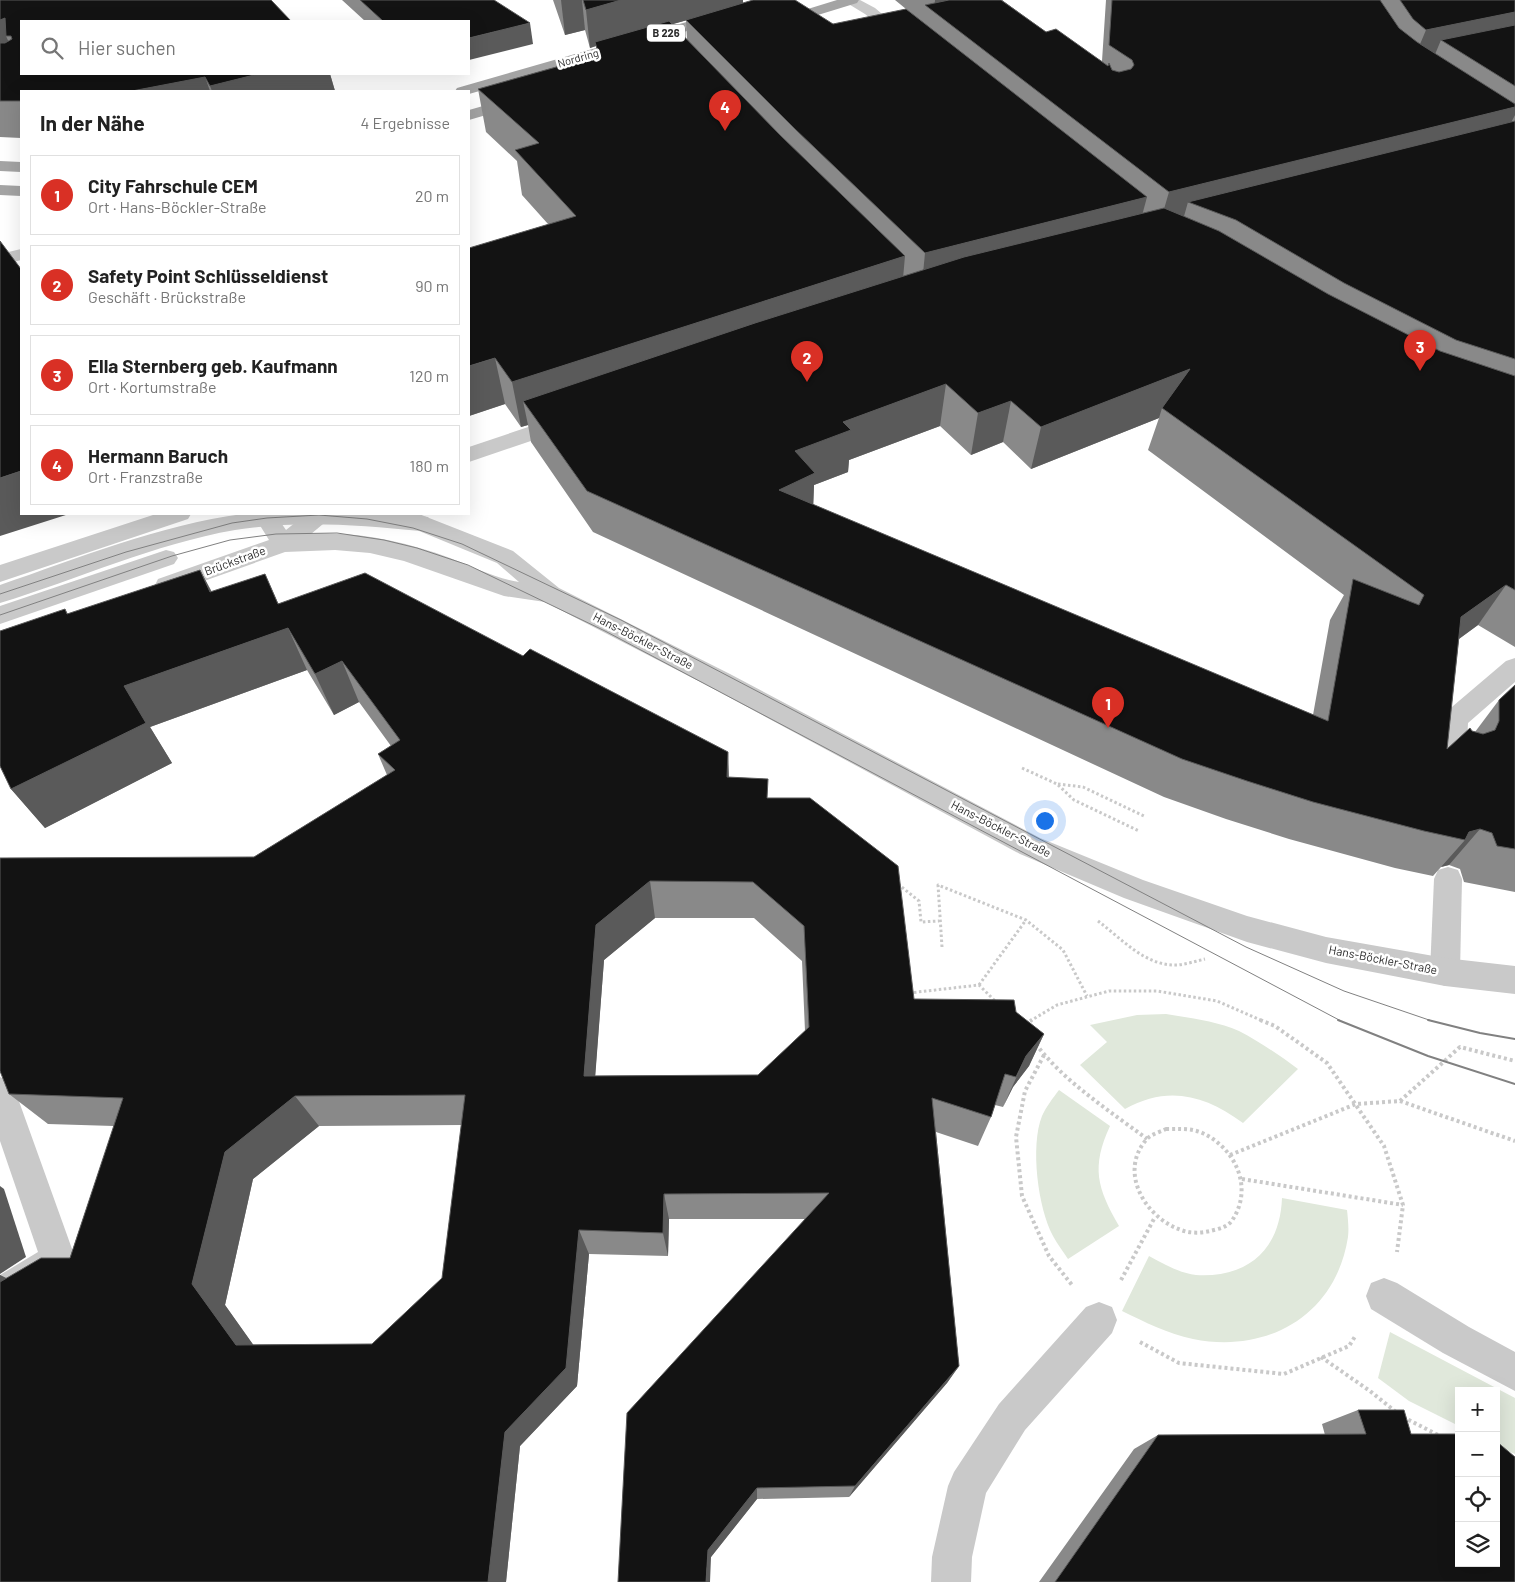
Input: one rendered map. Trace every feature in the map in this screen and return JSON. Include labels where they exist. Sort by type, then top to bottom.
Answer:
[{"type":"main road","name":"Nordring","points":[[466,90],[779,0]]},
{"type":"main road","points":[[760,28],[850,0]]},
{"type":"main road","points":[[470,115],[533,96]]},
{"type":"main road","points":[[0,166],[20,166]]},
{"type":"main road","points":[[0,190],[20,191]]},
{"type":"street","points":[[850,0],[870,11],[915,47]]},
{"type":"street","points":[[0,260],[20,254]]},
{"type":"street","points":[[470,455],[583,415]]},
{"type":"street","points":[[0,574],[177,515]]},
{"type":"street","points":[[0,615],[172,556],[278,528],[317,515]]},
{"type":"street","name":"Brückstraße","points":[[144,594],[278,528],[317,515]]},
{"type":"street","points":[[332,515],[420,522]]},
{"type":"street","name":"Hans-Böckler-Straße","points":[[401,515],[505,557],[550,594],[721,681],[1030,846],[1134,889],[1247,929],[1326,950],[1444,972],[1515,980]]},
{"type":"street","points":[[0,594],[170,538],[232,524],[278,528]]},
{"type":"street","name":"Hans-Böckler-Straße","points":[[278,528],[304,541],[334,541],[420,556],[505,587],[550,594]]},
{"type":"street","points":[[1452,760],[1455,719],[1515,668]]},
{"type":"street","points":[[1444,972],[1448,879]]},
{"type":"street","points":[[0,1093],[58,1260],[0,1295]]},
{"type":"street","points":[[1384,1296],[1456,1340],[1515,1372]]},
{"type":"street","points":[[952,1582],[952,1557],[968,1486],[1012,1417],[1099,1320]]},
{"type":"path","points":[[1022,768],[1057,784],[1083,787],[1146,817]]},
{"type":"path","points":[[1057,784],[1074,800],[1139,831]]},
{"type":"path","points":[[892,879],[919,901],[921,922],[940,921]]},
{"type":"path","points":[[942,946],[938,885],[1026,920],[1063,950],[1087,996]]},
{"type":"path","points":[[901,994],[979,984],[1026,920]]},
{"type":"path","points":[[979,984],[1000,1006]]},
{"type":"path","points":[[1020,1027],[1042,1016],[1057,1005],[1087,996],[1109,991],[1157,991],[1216,1001],[1275,1026],[1327,1063],[1384,1146],[1403,1205],[1398,1249],[1384,1296],[1349,1346],[1284,1374],[1179,1363],[1099,1320],[1049,1256],[1022,1196],[1016,1137],[1025,1091],[1044,1055]]},
{"type":"path","points":[[1033,1040],[1044,1055],[1066,1076],[1147,1139]]},
{"type":"path","points":[[1400,1101],[1460,1047],[1515,1061]]},
{"type":"path","points":[[1230,1155],[1356,1104],[1400,1101],[1515,1141]]},
{"type":"path","points":[[1166,1129],[1189,1129],[1211,1138],[1230,1155],[1242,1179],[1242,1205],[1229,1225],[1207,1235],[1180,1232],[1156,1217],[1140,1198],[1134,1176],[1136,1155],[1147,1139],[1166,1129]]},
{"type":"path","points":[[1242,1179],[1403,1205]]},
{"type":"path","points":[[1099,1320],[1156,1217]]},
{"type":"path","points":[[1321,1357],[1370,1391],[1405,1419],[1450,1440]]},
{"type":"shaded area","points":[[1166,1014],[1212,1022],[1239,1031],[1298,1069],[1243,1123],[1215,1106],[1186,1096],[1156,1097],[1125,1109],[1080,1065],[1107,1042],[1090,1025],[1137,1015]]},
{"type":"shaded area","points":[[1059,1090],[1110,1126],[1100,1154],[1099,1177],[1101,1188],[1119,1226],[1068,1259],[1055,1239],[1043,1210],[1036,1160],[1038,1129],[1042,1116]]},
{"type":"shaded area","points":[[1282,1198],[1347,1210],[1348,1217],[1348,1237],[1341,1264],[1329,1288],[1313,1308],[1294,1323],[1272,1334],[1247,1340],[1221,1342],[1193,1339],[1175,1334],[1122,1311],[1149,1256],[1178,1270],[1196,1275],[1215,1275],[1231,1272],[1246,1266],[1268,1246],[1280,1216]]},
{"type":"shaded area","points":[[1390,1332],[1494,1387],[1455,1387],[1455,1424],[1409,1401],[1378,1378]]},
{"type":"shaded area","points":[[1500,1390],[1515,1398],[1515,1454],[1500,1448]]},
{"type":"building","points":[[0,0],[271,0],[290,20],[20,20],[20,75],[254,75],[210,86],[205,77],[137,90],[20,90],[20,101],[0,101],[0,43],[5,43],[12,39],[11,36],[6,36],[5,18],[0,20]]},
{"type":"building","points":[[360,0],[494,0],[530,23],[470,38],[470,20],[382,20]]},
{"type":"building","points":[[583,0],[621,0],[586,10]]},
{"type":"building","points":[[753,0],[795,0],[833,24],[906,9],[1147,197],[925,253],[795,129],[686,20]]},
{"type":"building","points":[[949,0],[1001,0],[1046,32],[1056,29],[1108,66],[1109,63],[1112,70],[1119,72],[1131,69],[1134,65],[1132,60],[1109,45],[1112,0],[1380,0],[1399,28],[1417,42],[1515,104],[1515,107],[1169,192],[925,5]]},
{"type":"building","points":[[1400,0],[1515,0],[1515,12],[1426,30],[1413,19]]},
{"type":"building","points":[[669,21],[780,135],[905,256],[512,382],[495,358],[470,366],[470,248],[576,216],[515,150],[539,143],[478,89],[599,55],[595,42]]},
{"type":"building","points":[[1515,25],[1515,86],[1441,40]]},
{"type":"building","points":[[1515,121],[1515,359],[1456,340],[1344,283],[1236,220],[1188,202]]},
{"type":"building","points":[[1164,208],[1219,231],[1328,294],[1440,351],[1515,376],[1515,590],[1506,585],[1461,617],[1447,749],[1470,728],[1472,731],[1483,734],[1495,730],[1499,721],[1499,700],[1515,685],[1515,849],[1497,846],[1492,833],[1480,829],[1469,832],[1465,840],[1424,831],[1313,802],[1182,759],[587,491],[523,401],[755,323],[964,257]],"holes":[[[1190,369],[1162,408],[1424,595],[1419,605],[1353,579],[1328,721],[779,490],[815,473],[795,451],[851,430],[843,422],[946,384],[978,413],[1011,401],[1041,427]]]},
{"type":"building","points":[[0,241],[20,268],[20,471],[0,478]]},
{"type":"building","points":[[200,570],[210,592],[265,574],[278,604],[365,573],[523,656],[530,649],[728,752],[727,777],[768,779],[767,798],[810,798],[898,866],[914,999],[1014,1000],[1016,1012],[1044,1034],[1026,1056],[1016,1077],[1005,1074],[991,1117],[932,1098],[959,1366],[855,1486],[757,1488],[708,1550],[706,1582],[618,1582],[627,1413],[829,1193],[664,1194],[663,1233],[579,1230],[566,1368],[505,1432],[488,1582],[0,1582],[0,1282],[41,1258],[70,1258],[123,1098],[9,1094],[0,1071],[0,858],[254,857],[395,770],[378,754],[400,740],[342,661],[315,674],[288,628],[124,686],[146,723],[11,789],[0,766],[0,631],[65,609],[67,614]],"holes":[[[650,881],[753,882],[804,926],[809,1027],[758,1075],[584,1076],[596,925]],[[465,1095],[442,1278],[372,1344],[236,1345],[192,1284],[225,1152],[295,1096]]]},
{"type":"building","points":[[1358,1410],[1404,1410],[1411,1434],[1455,1434],[1455,1567],[1500,1567],[1500,1444],[1515,1457],[1515,1582],[1055,1582],[1158,1435],[1366,1434]]},
{"type":"tram line","points":[[0,594],[126,552],[232,523],[267,518],[319,515],[367,519],[413,528],[462,544],[621,620],[1246,947],[1344,991],[1432,1021]]},
{"type":"tram line","points":[[0,615],[172,556],[230,540],[276,534],[337,533],[384,540],[417,548],[468,565],[605,631],[1341,1021]]},
{"type":"tram line","points":[[1338,1020],[1428,1056],[1515,1084]]},
{"type":"tram line","points":[[1428,1020],[1432,1021]]},
{"type":"tram line","points":[[1432,1021],[1480,1033],[1515,1039]]},
{"type":"place","name":"Hermann Baruch","points":[[725,131]]},
{"type":"place","name":"Ella Sternberg geb. Kaufmann","points":[[1420,371]]},
{"type":"place","name":"Safety Point Schlüsseldienst","points":[[807,382]]},
{"type":"place","name":"City Fahrschule CEM","points":[[1108,728]]}]
